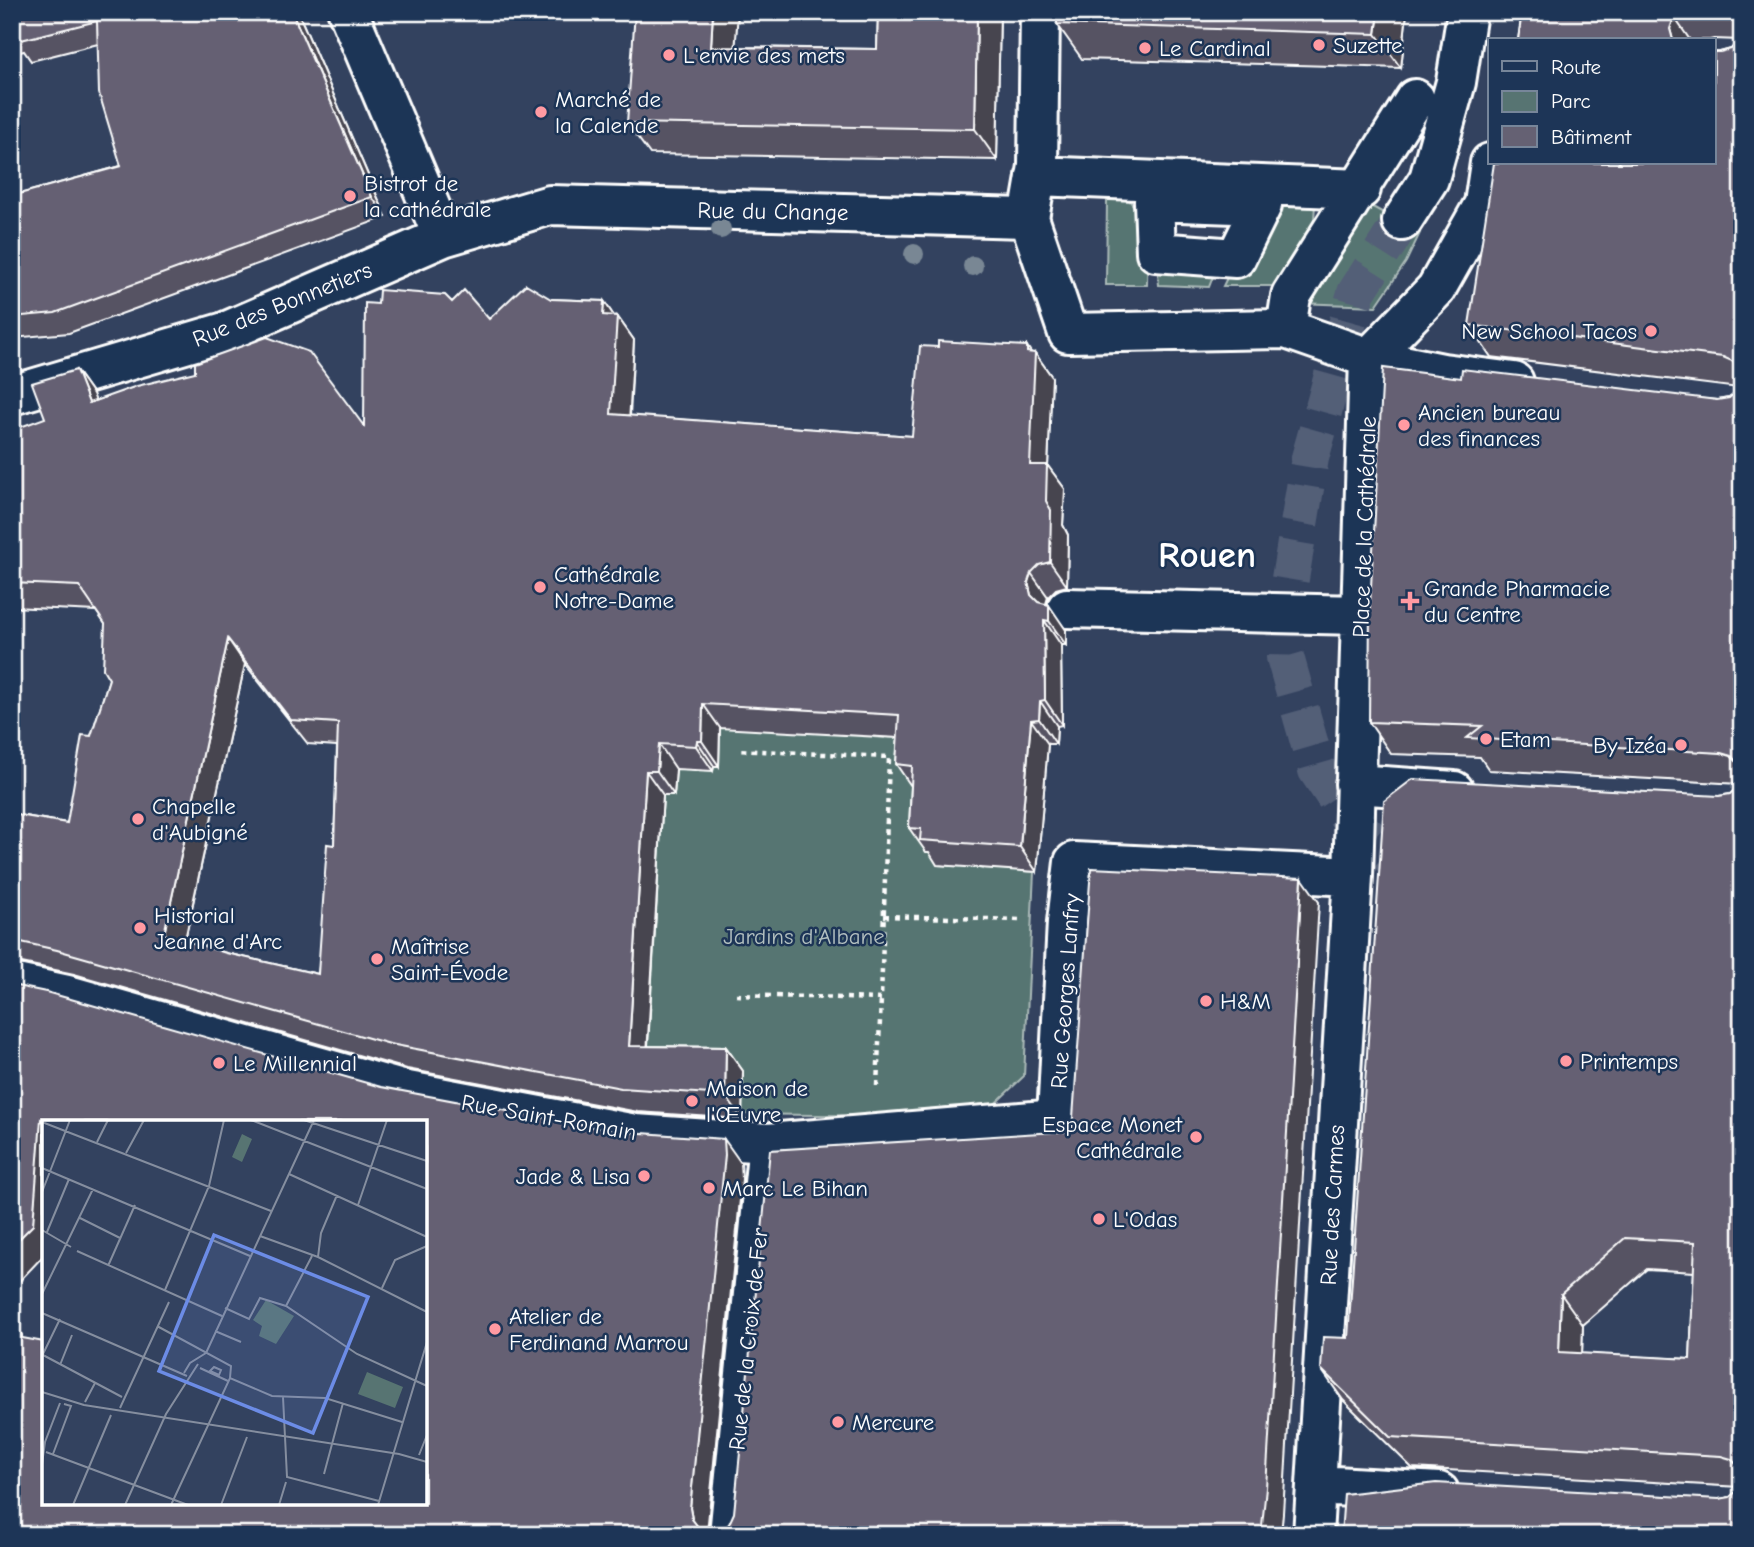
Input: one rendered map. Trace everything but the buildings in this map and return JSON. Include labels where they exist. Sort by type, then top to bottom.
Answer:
[{"type":"street","points":[[348,12],[455,233]]},
{"type":"street","points":[[1040,12],[1037,171],[1029,218],[1068,333],[1286,329],[1369,358],[1443,373],[1552,387]]},
{"type":"street","points":[[1402,221],[1429,179],[1475,59],[1467,12]]},
{"type":"street","points":[[1286,329],[1292,296],[1415,99]]},
{"type":"street","points":[[1369,358],[1436,289],[1484,204],[1490,164]]},
{"type":"street","points":[[1037,171],[1361,189]]},
{"type":"street","name":"Rue du Change","points":[[455,233],[550,205],[1029,218]]},
{"type":"street","name":"Rue des Bonnetiers","points":[[12,395],[225,332],[455,233]]},
{"type":"street","name":"Place de la Cathédrale","points":[[1353,876],[1369,358]]},
{"type":"street","points":[[1067,608],[1360,615]]},
{"type":"street","points":[[1355,784],[1493,793]]},
{"type":"street","name":"Rue Georges Lanfry","points":[[1057,1119],[1067,922],[1074,862],[1353,876]]},
{"type":"street","name":"Rue des Carmes","points":[[1313,1535],[1353,876]]},
{"type":"street","name":"Rue Saint-Romain","points":[[12,983],[68,995],[402,1090],[635,1134],[768,1143],[1057,1119]]},
{"type":"street","name":"Rue de la Croix de Fer","points":[[729,1535],[768,1143]]},
{"type":"street","points":[[1317,1485],[1480,1494]]},
{"type":"path","points":[[737,750],[889,757],[876,1134]]},
{"type":"path","points":[[884,916],[1067,922]]},
{"type":"path","points":[[736,995],[881,999]]},
{"type":"green space","points":[[1107,200],[1129,200],[1148,226],[1147,285],[1106,285]]},
{"type":"green space","points":[[1262,205],[1315,205],[1312,249],[1281,286],[1223,286]]},
{"type":"green space","points":[[1369,205],[1420,233],[1406,262],[1376,306],[1299,303]]},
{"type":"green space","points":[[1156,252],[1221,256],[1209,287],[1159,285]]},
{"type":"green space","name":"Jardins d'Albane","points":[[714,723],[874,733],[874,737],[884,738],[885,734],[916,737],[931,853],[938,865],[953,866],[954,861],[982,869],[983,864],[1022,867],[1022,871],[1034,872],[1024,1076],[981,1117],[742,1114],[742,1071],[646,1074],[663,795],[674,795],[676,763],[713,770]]},
{"type":"tunnel","points":[[1402,221],[1356,293],[1310,458],[1286,603],[1285,657],[1317,770],[1351,821],[1420,883]]},
{"type":"place","name":"Suzette","points":[[1319,45]]},
{"type":"place","name":"Le Cardinal","points":[[1145,48]]},
{"type":"place","name":"L'envie des mets","points":[[669,55]]},
{"type":"place","name":"Marché de la Calende","points":[[541,112]]},
{"type":"place","name":"Bistrot de la cathédrale","points":[[350,196]]},
{"type":"place","name":"New School Tacos","points":[[1651,331]]},
{"type":"place","name":"Ancien bureau des finances","points":[[1404,425]]},
{"type":"place","name":"Cathédrale Notre-Dame","points":[[540,587]]},
{"type":"place","name":"Grande Pharmacie du Centre","points":[[1410,601]]},
{"type":"place","name":"Etam","points":[[1486,739]]},
{"type":"place","name":"By Izéa","points":[[1681,745]]},
{"type":"place","name":"Chapelle d'Aubigné","points":[[138,819]]},
{"type":"place","name":"Historial Jeanne d'Arc","points":[[140,928]]},
{"type":"place","name":"Maîtrise Saint-Évode","points":[[377,959]]},
{"type":"place","name":"H&M","points":[[1206,1001]]},
{"type":"place","name":"Printemps","points":[[1566,1061]]},
{"type":"place","name":"Le Millennial","points":[[219,1063]]},
{"type":"place","name":"Maison de l'Œuvre","points":[[692,1101]]},
{"type":"place","name":"Espace Monet Cathédrale","points":[[1196,1137]]},
{"type":"place","name":"Jade & Lisa","points":[[644,1176]]},
{"type":"place","name":"Marc Le Bihan","points":[[709,1188]]},
{"type":"place","name":"L'Odas","points":[[1099,1219]]},
{"type":"place","name":"Atelier de Ferdinand Marrou","points":[[495,1329]]},
{"type":"place","name":"Mercure","points":[[838,1422]]},
{"type":"district","name":"Rouen","points":[[1207,554]]}]
